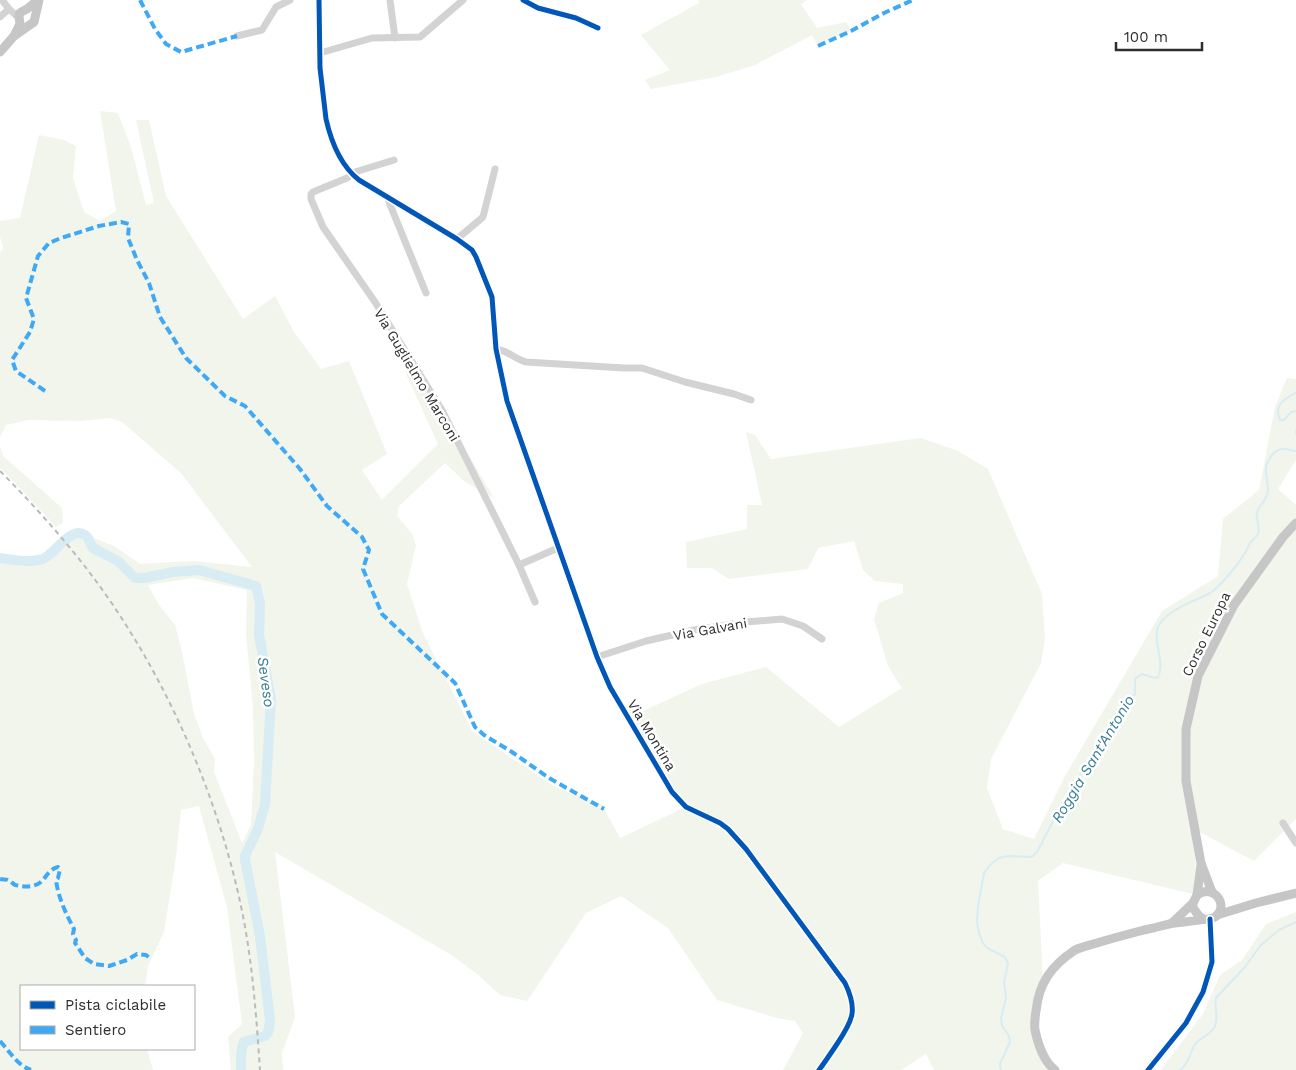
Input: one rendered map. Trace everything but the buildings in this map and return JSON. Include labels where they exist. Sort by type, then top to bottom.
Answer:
[{"type":"main road","points":[[14,36],[22,15],[38,0]]},
{"type":"main road","points":[[0,52],[14,36],[33,20],[38,0]]},
{"type":"main road","points":[[22,15],[31,10],[33,20]]},
{"type":"main road","points":[[22,15],[24,25],[33,20]]},
{"type":"main road","name":"Corso Europa","points":[[1212,892],[1201,863],[1186,781],[1186,729],[1198,676],[1234,604],[1283,537],[1296,523]]},
{"type":"main road","points":[[1172,923],[1195,899],[1206,891],[1218,896],[1221,908],[1210,917],[1198,916],[1194,911],[1195,899],[1201,863]]},
{"type":"main road","points":[[1055,1070],[1051,1067],[1038,1046],[1034,1024],[1037,1001],[1043,981],[1058,963],[1077,949],[1172,923],[1210,917],[1296,893]]},
{"type":"main road","points":[[1220,900],[1241,907]]},
{"type":"street","points":[[2,0],[9,9],[22,15]]},
{"type":"street","points":[[237,36],[262,30],[276,7],[290,0]]},
{"type":"street","points":[[319,0],[321,83],[328,127],[343,162],[352,175],[355,172],[394,160]]},
{"type":"street","points":[[390,0],[395,38]]},
{"type":"street","points":[[320,53],[372,38],[420,37],[464,0]]},
{"type":"street","points":[[523,0],[538,8],[576,18],[598,28]]},
{"type":"street","points":[[0,17],[9,9]]},
{"type":"street","points":[[457,239],[483,217],[495,169]]},
{"type":"street","name":"Via Montina","points":[[352,175],[457,239],[472,250],[476,257],[492,297],[496,349],[507,401],[597,657],[610,686],[672,792],[686,807],[720,823],[728,829],[746,848],[845,983],[852,1002],[853,1012],[851,1020],[848,1029],[819,1070]]},
{"type":"street","name":"Via Guglielmo Marconi","points":[[352,175],[311,194],[311,199],[322,227],[374,302],[442,410],[519,565],[535,602]]},
{"type":"street","points":[[390,199],[389,202],[426,293]]},
{"type":"street","points":[[496,349],[526,362],[642,368],[751,400]]},
{"type":"street","points":[[519,565],[558,548]]},
{"type":"street","name":"Via Galvani","points":[[597,657],[655,639],[694,630],[782,619],[802,626],[822,639]]},
{"type":"street","points":[[1283,823],[1296,843]]},
{"type":"street","points":[[1148,1070],[1186,1023],[1203,992],[1212,962],[1210,917]]},
{"type":"shaded area","points":[[698,0],[807,0],[801,4],[817,28],[846,22],[851,31],[818,46],[812,35],[755,65],[716,77],[651,89],[645,80],[670,70],[641,35],[699,3]]},
{"type":"shaded area","points":[[100,111],[118,113],[131,147],[146,205],[154,203],[136,120],[149,120],[166,196],[243,319],[275,296],[294,332],[321,369],[349,361],[387,454],[362,470],[382,500],[438,444],[406,374],[409,359],[442,410],[494,498],[465,482],[445,463],[399,506],[397,516],[412,534],[416,545],[407,584],[422,631],[472,731],[555,787],[602,805],[620,838],[686,807],[672,792],[628,718],[702,684],[766,667],[839,727],[902,688],[888,666],[874,619],[879,603],[903,593],[903,584],[875,581],[863,570],[854,541],[818,548],[808,569],[729,579],[712,568],[687,568],[686,542],[747,529],[747,505],[762,505],[746,432],[755,435],[771,459],[921,438],[958,451],[988,469],[1042,594],[1045,639],[1041,663],[991,759],[987,788],[1003,829],[1034,839],[1065,776],[1162,611],[1218,576],[1223,519],[1259,490],[1275,407],[1287,378],[1296,379],[1296,460],[1278,489],[1296,505],[1296,819],[1254,861],[1194,829],[1197,895],[1063,863],[1038,881],[1043,981],[1037,1001],[1038,1046],[1055,1070],[934,1070],[926,1054],[901,1070],[783,1070],[803,1033],[795,1021],[777,1018],[717,1000],[668,928],[621,896],[586,913],[527,1001],[500,995],[453,956],[275,852],[295,1017],[282,1053],[283,1070],[231,1070],[228,1037],[242,1024],[227,907],[199,806],[181,810],[176,857],[164,932],[148,966],[145,985],[20,985],[20,1050],[147,1050],[153,1070],[0,1070],[0,561],[39,560],[50,555],[71,536],[84,534],[114,546],[140,564],[193,561],[252,567],[181,473],[122,422],[111,418],[80,421],[28,420],[6,425],[0,437],[0,253],[3,249],[0,236],[0,221],[20,218],[39,135],[64,140],[76,146],[73,178],[84,212],[100,221],[116,211]],"holes":[[[193,578],[247,590],[246,634],[253,707],[254,762],[251,825],[242,843],[214,772],[215,759],[203,738],[194,714],[175,625],[159,605],[148,585]]]},
{"type":"shaded area","points":[[0,446],[3,456],[62,508],[63,523],[56,527],[0,468]]},
{"type":"shaded area","points":[[1296,912],[1296,1070],[1161,1070],[1203,1014],[1220,975],[1242,960],[1266,924]]},
{"type":"waterway","name":"Roggia Sant'Antonio","points":[[1296,393],[1284,400],[1279,407],[1278,415],[1280,420],[1284,420],[1291,412],[1296,411]]},
{"type":"waterway","name":"Roggia Sant'Antonio","points":[[1001,1070],[1000,1064],[1010,1042],[1009,1036],[1002,1026],[1001,1018],[1006,998],[1004,982],[1008,964],[1005,957],[987,948],[979,933],[977,922],[978,906],[984,873],[999,858],[1008,856],[1030,857],[1037,852],[1063,802],[1106,733],[1122,718],[1126,702],[1135,694],[1135,679],[1142,674],[1155,678],[1158,677],[1160,671],[1157,637],[1159,625],[1175,610],[1214,590],[1234,568],[1258,534],[1257,512],[1268,491],[1267,463],[1276,451],[1285,449],[1296,451]]},
{"type":"waterway","name":"Seveso","points":[[0,558],[27,561],[43,559],[63,541],[74,534],[80,533],[86,536],[93,548],[118,561],[135,578],[199,570],[256,586],[260,603],[259,635],[271,699],[265,804],[258,829],[245,856],[245,860],[260,936],[270,1020],[268,1033],[265,1036],[244,1042],[241,1052],[241,1070]]},
{"type":"waterway","points":[[1181,1070],[1195,1044],[1215,1026],[1217,1019],[1216,998],[1244,968],[1261,945],[1279,930],[1296,922]]},
{"type":"railway","points":[[0,471],[63,540],[110,601],[135,639],[158,680],[198,765],[228,853],[239,897],[250,961],[260,1070]]},
{"type":"marked path","points":[[140,0],[155,29],[166,44],[181,52],[237,36]]},
{"type":"marked path","points":[[818,46],[913,0]]},
{"type":"marked path","points":[[45,391],[16,371],[12,360],[30,332],[34,319],[26,298],[38,256],[49,243],[61,238],[99,226],[121,222],[129,224],[128,238],[149,283],[160,317],[186,358],[225,396],[245,406],[300,469],[327,506],[362,537],[369,550],[363,569],[382,614],[455,683],[475,727],[484,735],[549,778],[604,809]]},
{"type":"marked path","points":[[0,879],[8,880],[15,885],[33,886],[40,883],[51,871],[58,867],[60,869],[56,880],[59,893],[74,929],[75,943],[85,958],[94,964],[109,966],[127,960],[137,954],[146,955],[151,959]]},
{"type":"marked path","points":[[0,1041],[18,1062],[31,1070]]},
{"type":"cycle path","points":[[319,0],[320,68],[326,119],[334,144],[342,160],[359,180],[457,239],[472,250],[476,257],[492,297],[496,349],[507,401],[597,657],[610,687],[672,792],[686,807],[720,823],[728,829],[746,849],[845,983],[851,1001],[852,1015],[847,1028],[819,1070]]},
{"type":"cycle path","points":[[523,0],[538,8],[576,18],[598,28]]},
{"type":"cycle path","points":[[1148,1070],[1186,1023],[1203,992],[1212,962],[1210,919]]}]
